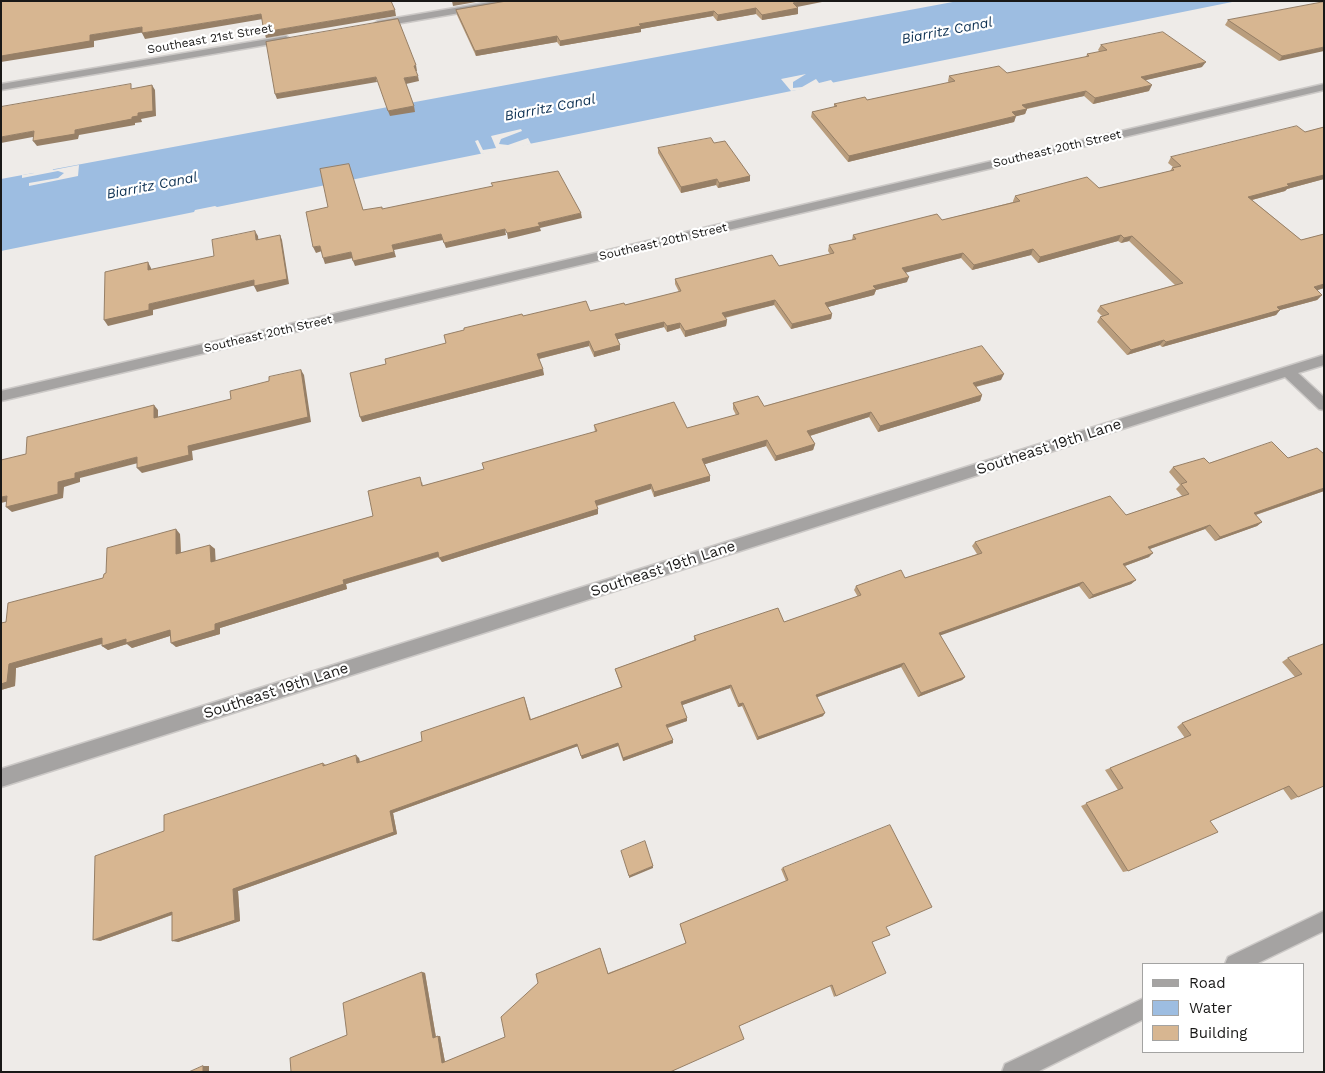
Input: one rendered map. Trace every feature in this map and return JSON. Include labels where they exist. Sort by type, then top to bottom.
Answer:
[{"type":"street","points":[[369,26],[512,1]]},
{"type":"street","name":"Southeast 21st Street","points":[[1,87],[294,38]]},
{"type":"street","name":"Southeast 20th Street","points":[[1,396],[1324,87]]},
{"type":"street","name":"Southeast 19th Lane","points":[[1,778],[1324,360]]},
{"type":"street","points":[[1288,372],[1324,405]]},
{"type":"street","points":[[1237,963],[1324,921]]},
{"type":"street","points":[[1013,1072],[1142,1009]]},
{"type":"water","name":"Biarritz Canal","points":[[958,1],[1237,1],[195,210],[194,212],[1,251],[1,179]]},
{"type":"pier","points":[[806,74],[793,82],[793,88],[802,87],[816,79],[819,83],[831,80],[835,85],[791,91],[781,79]]},
{"type":"pier","points":[[521,129],[522,131],[501,139],[499,144],[508,145],[528,138],[531,144],[522,146],[522,148],[481,154],[475,141],[478,140],[483,150],[496,148],[491,136]]},
{"type":"pier","points":[[79,165],[78,176],[29,186],[29,183],[58,178],[64,173],[58,171],[22,178],[22,175],[34,173],[34,170],[52,167],[53,170]]},
{"type":"building","points":[[1,1],[391,1],[395,10],[264,32],[261,14],[142,33],[142,27],[90,35],[90,41],[1,56]]},
{"type":"building","points":[[507,1],[800,1],[793,3],[798,8],[762,15],[756,8],[718,15],[714,11],[639,24],[641,26],[560,41],[557,36],[475,51],[456,10]]},
{"type":"building","points":[[1324,2],[1324,47],[1282,56],[1228,20]]},
{"type":"building","points":[[398,19],[416,65],[414,66],[418,76],[404,78],[414,106],[388,111],[376,77],[275,94],[266,42]]},
{"type":"building","points":[[1163,32],[1206,62],[1141,77],[1152,85],[1095,98],[1086,91],[1022,105],[1027,109],[1012,112],[1016,116],[849,156],[812,112],[837,106],[834,104],[865,97],[867,100],[955,81],[949,76],[999,66],[1007,73],[1089,56],[1087,54],[1107,50],[1101,45]]},
{"type":"building","points":[[131,84],[131,89],[152,85],[153,111],[138,113],[138,116],[132,117],[132,119],[75,130],[75,134],[33,141],[34,131],[1,137],[1,107]]},
{"type":"building","points":[[1297,126],[1305,132],[1324,127],[1324,175],[1287,184],[1289,186],[1248,197],[1301,240],[1324,234],[1324,284],[1314,287],[1322,295],[1277,307],[1280,310],[1131,350],[1100,317],[1109,314],[1100,306],[1183,283],[1132,236],[1124,238],[1121,235],[1040,257],[1033,249],[974,265],[963,253],[902,268],[909,277],[873,286],[876,289],[825,303],[832,314],[792,324],[775,300],[722,313],[727,320],[685,331],[680,323],[667,326],[664,322],[615,334],[620,345],[594,352],[589,341],[537,354],[543,369],[360,417],[350,373],[386,364],[385,359],[446,343],[444,335],[464,330],[464,328],[586,301],[590,311],[624,303],[625,305],[681,291],[675,279],[772,255],[779,266],[834,253],[829,245],[856,239],[853,235],[937,214],[942,220],[1020,201],[1015,196],[1087,177],[1099,188],[1174,170],[1172,168],[1181,166],[1171,157]]},
{"type":"building","points":[[711,138],[714,143],[725,141],[750,176],[719,183],[717,179],[681,187],[658,148]]},
{"type":"building","points":[[349,164],[363,210],[382,207],[382,209],[493,186],[491,183],[558,171],[581,213],[538,223],[540,226],[507,233],[505,229],[444,243],[441,234],[392,245],[394,252],[353,261],[351,252],[323,258],[320,246],[313,247],[306,212],[328,207],[320,169]]},
{"type":"building","points":[[255,231],[256,240],[280,235],[287,279],[254,286],[254,280],[149,304],[149,310],[104,320],[105,272],[148,262],[148,270],[214,256],[212,240]]},
{"type":"building","points":[[982,346],[1004,374],[973,383],[982,395],[880,426],[871,412],[807,431],[815,444],[776,456],[767,440],[702,459],[710,476],[654,492],[651,484],[595,501],[598,509],[439,558],[438,552],[343,580],[344,584],[215,624],[215,630],[171,643],[170,630],[126,643],[126,639],[102,646],[102,638],[9,664],[7,682],[1,684],[1,623],[6,622],[8,603],[103,578],[106,573],[107,548],[176,529],[176,554],[210,545],[211,562],[373,516],[368,491],[420,477],[422,486],[484,469],[482,463],[597,431],[594,425],[674,402],[687,428],[739,414],[733,403],[758,396],[764,406]]},
{"type":"building","points":[[301,370],[308,417],[188,446],[189,455],[137,468],[137,457],[75,473],[75,478],[58,482],[58,494],[6,507],[7,496],[1,497],[1,460],[26,454],[27,437],[154,405],[154,418],[231,399],[230,391],[269,381],[269,377]]},
{"type":"building","points":[[1272,442],[1288,458],[1317,448],[1324,454],[1324,488],[1254,513],[1262,522],[1220,537],[1210,525],[1148,547],[1153,553],[1123,564],[1136,580],[1093,595],[1083,582],[939,633],[965,677],[921,693],[904,663],[816,695],[825,713],[758,737],[743,703],[739,704],[731,685],[681,702],[687,718],[666,725],[673,740],[623,758],[618,743],[581,756],[577,744],[390,811],[394,832],[233,889],[235,920],[172,941],[172,912],[93,940],[95,856],[164,831],[164,815],[323,763],[323,766],[356,755],[357,763],[422,741],[421,732],[524,697],[530,720],[622,687],[615,669],[696,640],[694,636],[778,608],[784,622],[861,595],[856,586],[901,570],[905,578],[982,553],[975,542],[1110,496],[1126,515],[1189,494],[1181,484],[1187,482],[1173,467],[1204,458],[1209,463]]},
{"type":"building","points":[[1324,644],[1324,786],[1298,797],[1289,786],[1210,821],[1218,832],[1128,871],[1086,803],[1123,788],[1110,768],[1191,735],[1182,723],[1302,674],[1288,658]]},
{"type":"building","points":[[890,825],[932,907],[886,927],[890,935],[872,942],[886,973],[836,996],[832,985],[739,1026],[744,1039],[670,1072],[291,1072],[290,1058],[347,1035],[343,1003],[422,972],[433,1038],[438,1036],[442,1063],[505,1037],[501,1017],[538,983],[536,974],[600,948],[608,974],[686,943],[680,924],[788,880],[783,868]]},
{"type":"building","points":[[645,841],[653,866],[629,876],[621,851]]},
{"type":"building","points":[[203,1066],[203,1072],[189,1072]]}]
